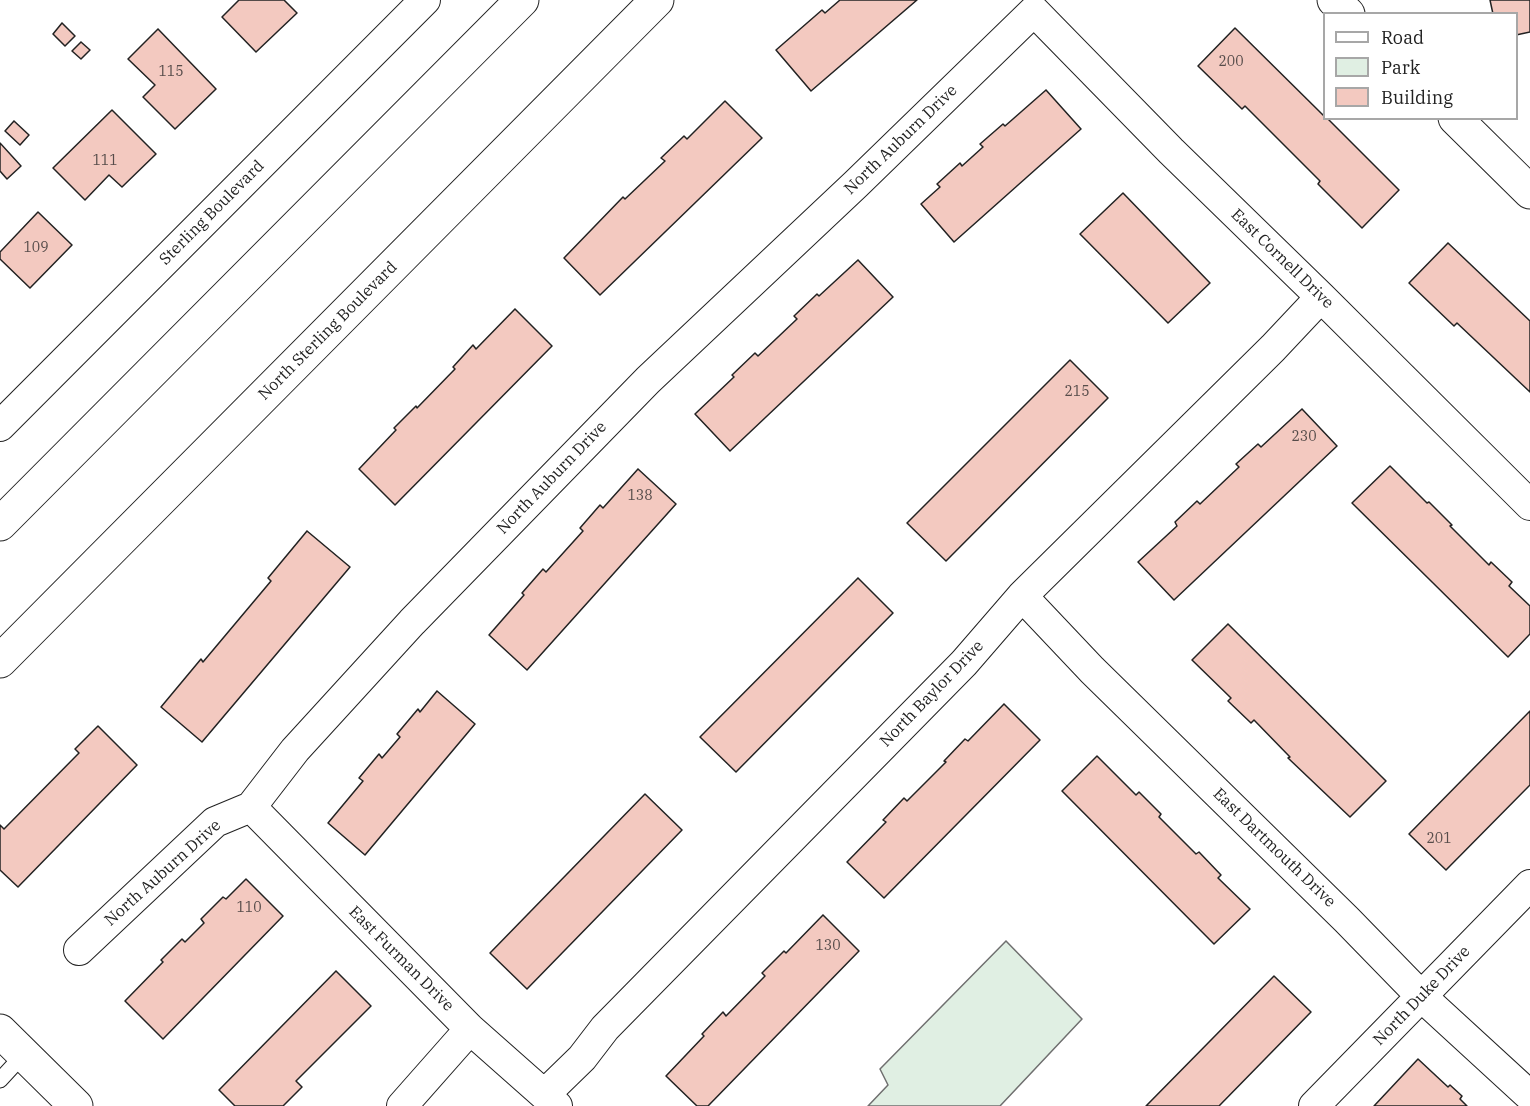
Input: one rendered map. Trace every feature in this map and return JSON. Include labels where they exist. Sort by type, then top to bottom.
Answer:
[{"type":"main road","points":[[0,524],[522,0]]},
{"type":"main road","name":"North Sterling Boulevard","points":[[0,661],[657,0]]},
{"type":"main road","points":[[1334,0],[1346,12]]},
{"type":"main road","points":[[1457,120],[1530,192]]},
{"type":"main road","points":[[0,1031],[76,1106]]},
{"type":"street","name":"Sterling Boulevard","points":[[0,426],[425,0]]},
{"type":"street","name":"East Cornell Drive","points":[[1035,11],[1171,151],[1530,505]]},
{"type":"street","name":"North Auburn Drive","points":[[79,950],[215,822],[251,807],[295,750],[412,622],[648,380],[865,176],[1035,11]]},
{"type":"street","name":"North Baylor Drive","points":[[551,1100],[605,1028],[964,663],[1022,596],[1273,348],[1321,297]]},
{"type":"street","name":"East Dartmouth Drive","points":[[1022,596],[1092,670],[1347,920],[1421,996],[1530,1096]]},
{"type":"street","name":"East Furman Drive","points":[[251,807],[470,1029],[551,1100]]},
{"type":"street","name":"North Duke Drive","points":[[1314,1106],[1530,885]]},
{"type":"street","points":[[402,1106],[470,1029]]},
{"type":"lane","points":[[0,1080],[23,1055]]},
{"type":"green space","points":[[1006,941],[1082,1019],[1000,1106],[868,1106],[888,1085],[880,1069]]},
{"type":"building","points":[[239,0],[284,0],[297,13],[256,52],[222,17]]},
{"type":"building","points":[[840,0],[917,0],[811,91],[776,50],[822,10],[825,13]]},
{"type":"building","points":[[1490,0],[1530,0],[1530,32],[1518,35],[1518,12],[1493,12]]},
{"type":"building","points":[[62,23],[75,36],[65,46],[53,34]]},
{"type":"building","points":[[1235,28],[1323,115],[1323,120],[1329,120],[1399,190],[1362,228],[1318,184],[1320,181],[1245,106],[1242,109],[1198,66]]},
{"type":"building","points":[[158,29],[216,89],[175,129],[143,97],[155,85],[128,59]]},
{"type":"building","points":[[81,42],[90,50],[81,59],[72,51]]},
{"type":"building","points":[[1046,90],[1081,129],[954,242],[921,204],[940,187],[937,184],[960,163],[962,166],[983,147],[980,144],[1003,124],[1005,126]]},
{"type":"building","points":[[725,101],[762,138],[600,295],[564,258],[623,197],[625,199],[665,161],[661,158],[684,136],[687,139]]},
{"type":"building","points":[[112,110],[156,154],[122,187],[109,175],[85,200],[53,168]]},
{"type":"building","points":[[14,121],[29,135],[20,145],[5,131]]},
{"type":"building","points":[[0,143],[21,166],[7,179],[0,171]]},
{"type":"building","points":[[1123,193],[1210,283],[1168,323],[1080,234]]},
{"type":"building","points":[[38,212],[72,245],[30,288],[0,259],[0,252]]},
{"type":"building","points":[[1448,243],[1530,321],[1530,392],[1457,323],[1454,326],[1409,283]]},
{"type":"building","points":[[858,260],[893,297],[730,451],[695,414],[734,377],[732,375],[755,353],[758,356],[797,319],[794,316],[817,294],[819,296]]},
{"type":"building","points":[[515,309],[552,346],[395,505],[359,469],[396,430],[394,428],[455,369],[453,367],[473,345],[476,349]]},
{"type":"building","points":[[1070,360],[1108,398],[946,561],[907,523]]},
{"type":"building","points":[[1302,409],[1337,446],[1174,600],[1138,562],[1177,526],[1175,522],[1197,501],[1200,504],[1239,467],[1236,464],[1258,444],[1261,447]]},
{"type":"building","points":[[1390,466],[1452,525],[1450,526],[1489,565],[1491,562],[1512,582],[1509,586],[1530,606],[1530,634],[1508,657],[1352,503]]},
{"type":"building","points":[[638,469],[676,504],[527,670],[489,635],[543,569],[546,572],[583,531],[580,528],[600,505],[603,508]]},
{"type":"building","points":[[307,531],[350,567],[202,742],[161,707],[201,659],[203,662],[271,581],[268,578]]},
{"type":"building","points":[[858,578],[893,613],[736,772],[700,737]]},
{"type":"building","points":[[1228,624],[1386,781],[1350,817],[1288,758],[1290,757],[1254,720],[1251,723],[1228,701],[1231,698],[1192,660]]},
{"type":"building","points":[[437,691],[475,724],[365,855],[328,823],[363,781],[359,778],[379,754],[382,758],[400,737],[397,734],[418,709],[420,712]]},
{"type":"building","points":[[1004,704],[1040,740],[884,898],[847,862],[886,822],[883,820],[904,798],[907,801],[946,762],[944,761],[965,739],[968,741]]},
{"type":"building","points":[[1530,711],[1530,785],[1446,870],[1409,834]]},
{"type":"building","points":[[98,726],[137,765],[18,887],[0,870],[0,825],[4,829],[79,753],[75,749]]},
{"type":"building","points":[[1097,756],[1136,795],[1139,792],[1161,814],[1159,817],[1196,854],[1199,852],[1221,875],[1218,878],[1250,909],[1214,944],[1062,791]]},
{"type":"building","points":[[645,794],[682,830],[527,989],[490,953]]},
{"type":"building","points":[[246,879],[283,916],[163,1039],[125,1001],[182,939],[185,942],[204,923],[201,919],[223,897],[226,899]]},
{"type":"building","points":[[823,915],[859,951],[708,1106],[697,1106],[666,1076],[723,1012],[726,1016],[765,976],[762,973],[784,951],[786,953]]},
{"type":"building","points":[[336,971],[371,1006],[296,1081],[302,1087],[283,1106],[235,1106],[219,1090]]},
{"type":"building","points":[[1274,976],[1311,1012],[1219,1106],[1146,1106]]},
{"type":"building","points":[[1418,1059],[1448,1087],[1450,1085],[1462,1096],[1460,1099],[1467,1106],[1374,1106]]}]
